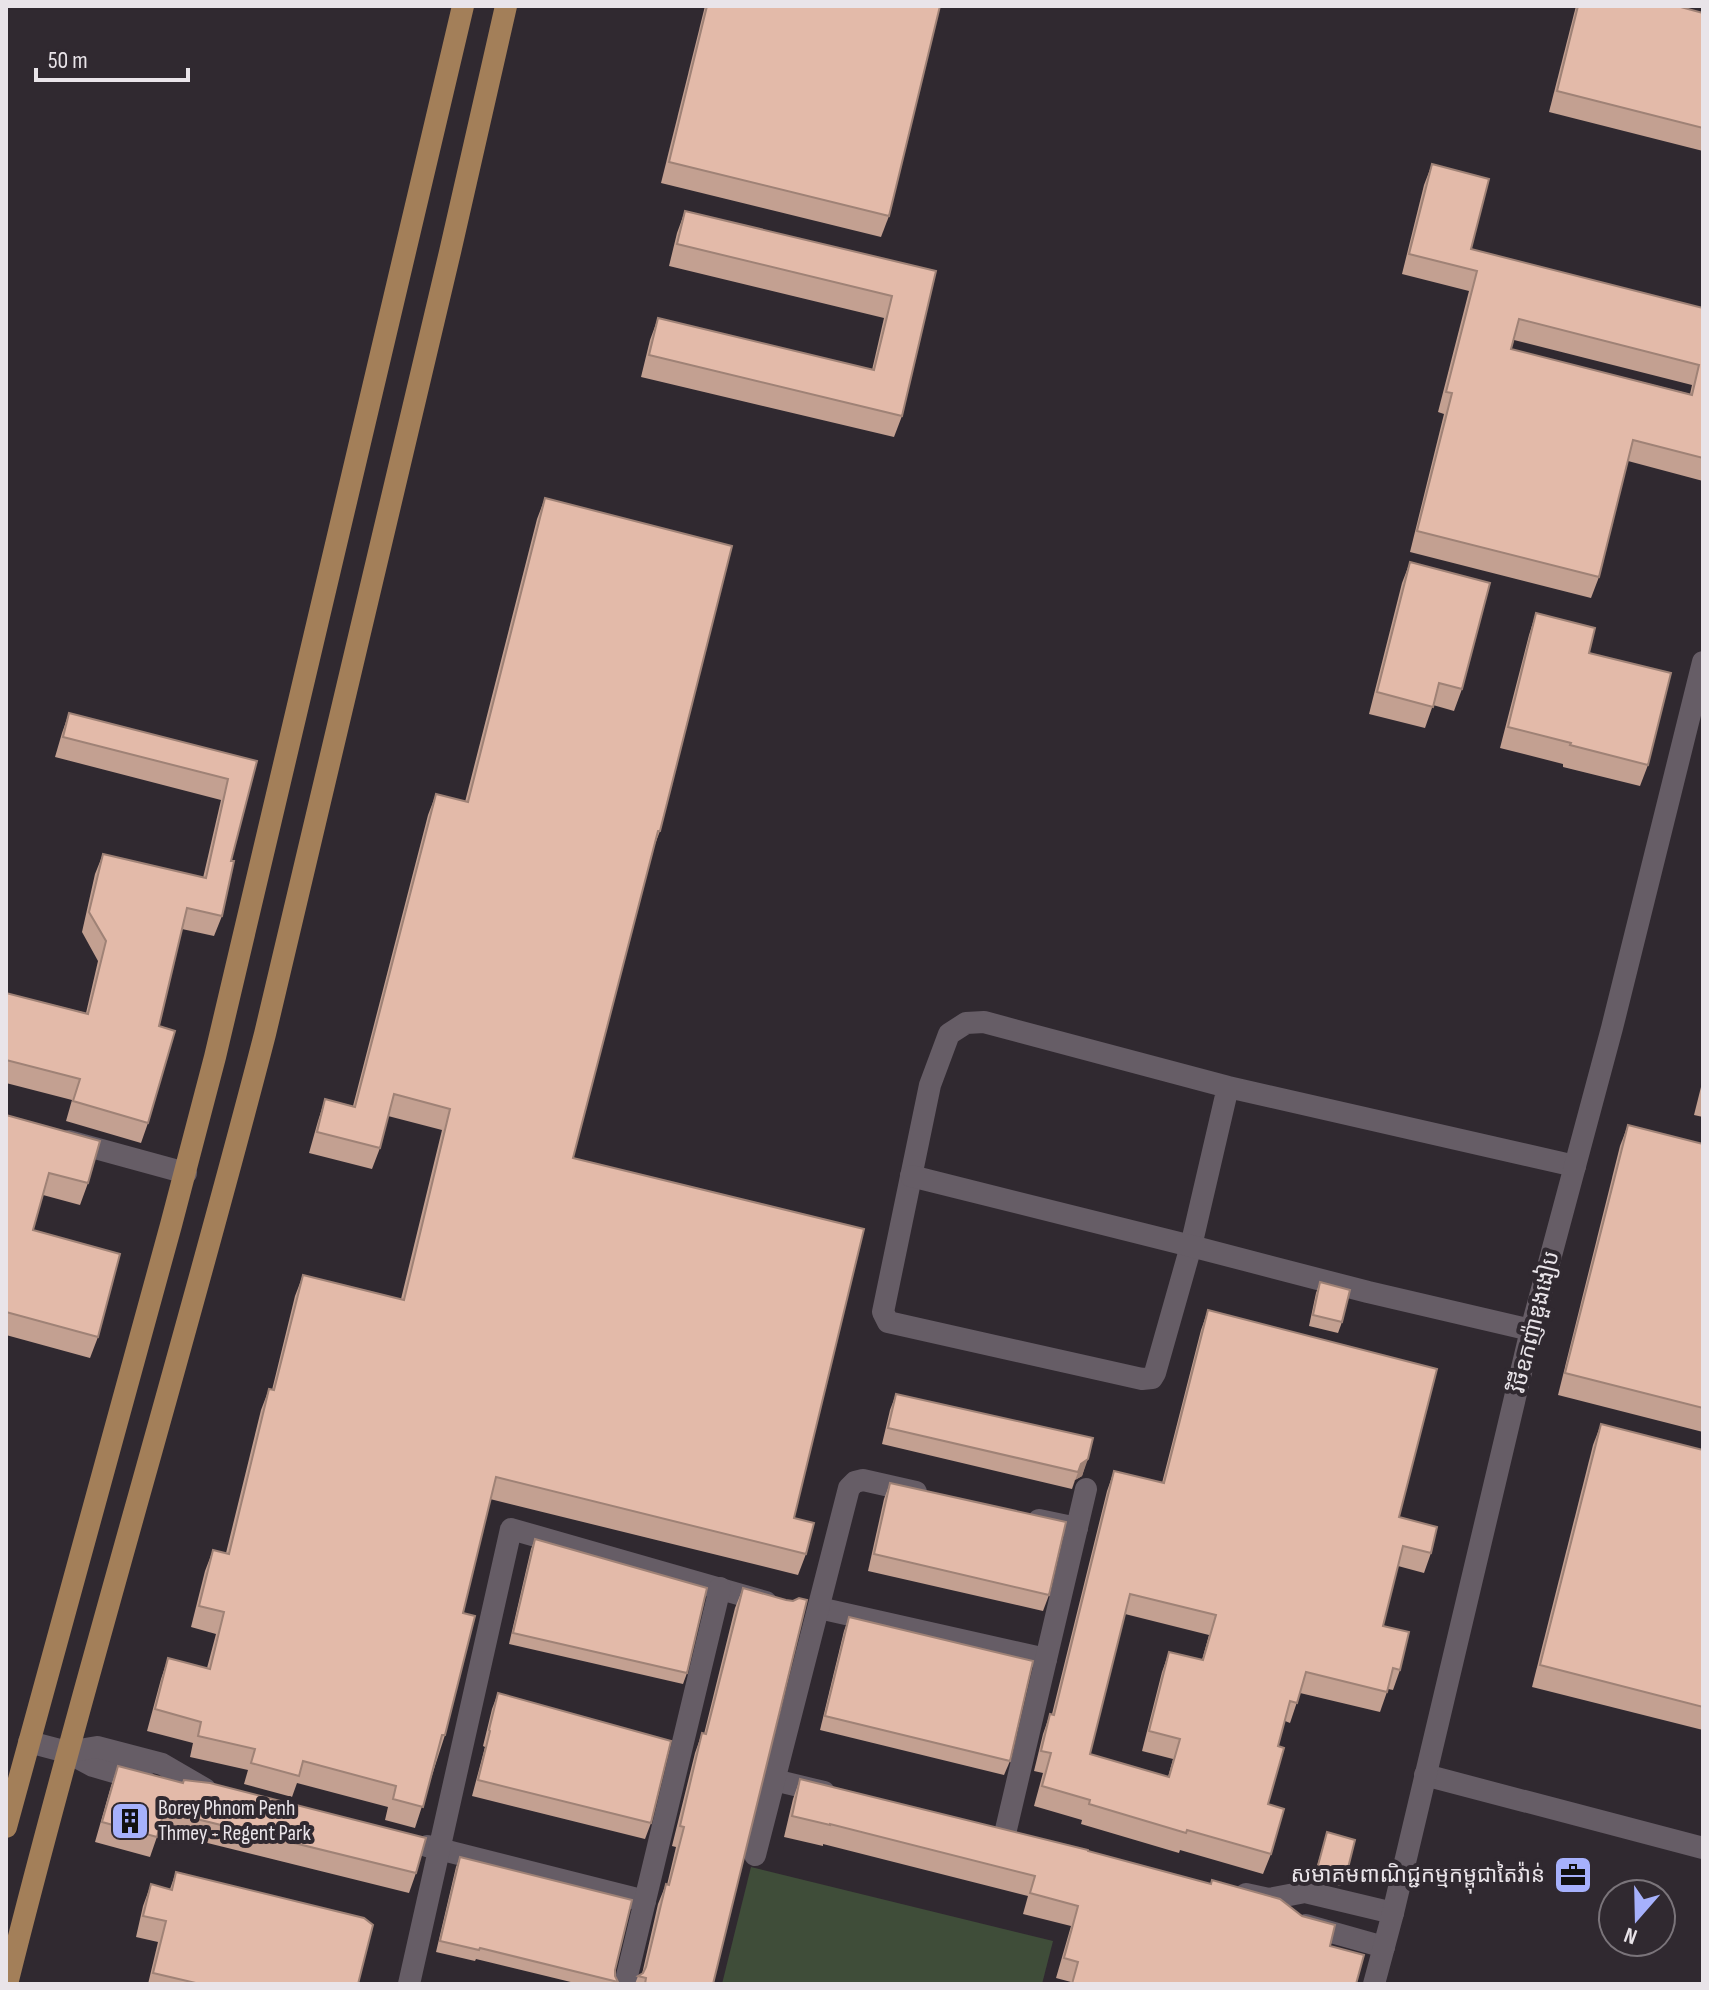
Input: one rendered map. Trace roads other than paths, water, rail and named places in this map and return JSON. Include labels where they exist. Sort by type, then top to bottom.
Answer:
[{"type":"main road","points":[[6,1827],[186,1173],[463,6]]},
{"type":"main road","points":[[7,1984],[67,1752],[265,1034],[506,6]]},
{"type":"street","name":"វិថីឧកញ៉ាឌួងងៀប","points":[[1374,1984],[1531,1330],[1612,1028],[1703,662]]},
{"type":"street","points":[[1228,1087],[1191,1246],[1152,1378],[1142,1379],[888,1322],[883,1312],[930,1085],[949,1034],[966,1023],[984,1022],[1228,1087],[1575,1166]]},
{"type":"street","points":[[51,1136],[186,1173]]},
{"type":"street","points":[[911,1176],[1368,1292],[1531,1330]]},
{"type":"street","points":[[755,1855],[849,1488],[863,1480],[939,1497]]},
{"type":"street","points":[[1004,1838],[1086,1489]]},
{"type":"street","points":[[1016,1514],[1077,1528]]},
{"type":"street","points":[[409,1984],[440,1849],[483,1692],[511,1529],[783,1607]]},
{"type":"street","points":[[625,1984],[645,1901],[675,1745],[720,1588]]},
{"type":"street","points":[[819,1608],[1046,1659]]},
{"type":"street","points":[[29,1742],[67,1752],[93,1766],[157,1784],[213,1791]]},
{"type":"street","points":[[1425,1775],[1703,1848]]},
{"type":"street","points":[[774,1780],[851,1799]]},
{"type":"street","points":[[410,1841],[645,1901]]},
{"type":"street","points":[[1222,1889],[1269,1899],[1305,1892],[1393,1913]]},
{"type":"street","points":[[1269,1899],[1299,1923],[1384,1947]]},
{"type":"place","name":"Borey Phnom Penh Thmey - Regent Park","points":[[130,1821]]},
{"type":"place","name":"សមាគមពាណិជ្ជកម្មកម្ពុជាតៃវ៉ាន់","points":[[1573,1875]]}]
